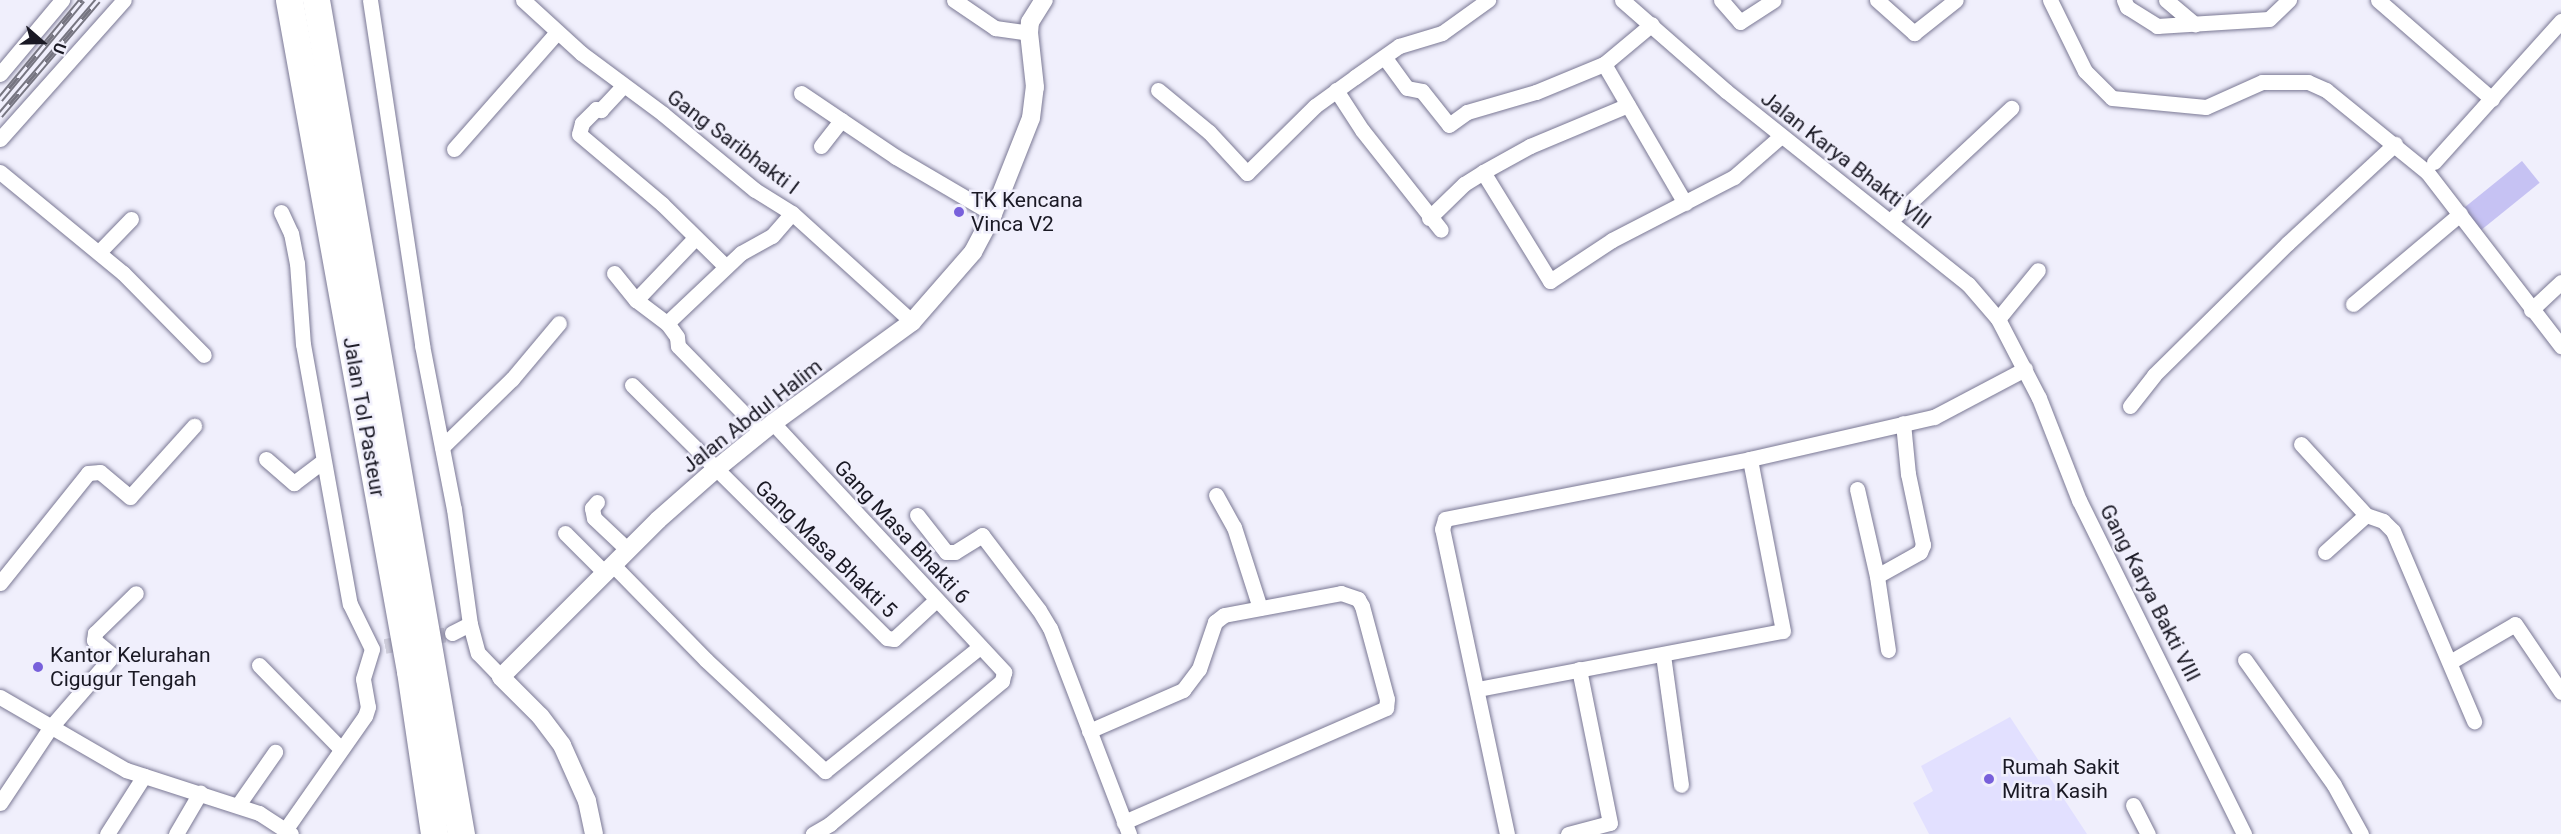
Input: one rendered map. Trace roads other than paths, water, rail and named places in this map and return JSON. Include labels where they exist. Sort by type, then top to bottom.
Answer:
[{"type":"highway","name":"Jalan Tol Pasteur","points":[[289,0],[461,834]]},
{"type":"highway","name":"Jalan Tol Pasteur","points":[[316,0],[378,424],[434,834]]},
{"type":"street","points":[[0,74],[62,0]]},
{"type":"street","points":[[0,139],[124,0]]},
{"type":"street","points":[[370,0],[422,345],[442,447],[470,624],[478,653],[540,716],[562,746],[588,801],[594,834]]},
{"type":"street","name":"Gang Saribhakti I","points":[[523,0],[557,32],[623,86],[755,190],[792,213],[912,322]]},
{"type":"street","points":[[954,0],[987,25],[1006,32],[1029,33]]},
{"type":"street","name":"Jalan Abdul Halim","points":[[501,677],[628,550],[715,470],[767,427],[912,322],[973,252],[993,214],[1035,103],[1029,33],[1030,22],[1044,0]]},
{"type":"street","points":[[1158,90],[1209,132],[1247,173],[1336,90],[1399,46],[1442,33],[1488,0]]},
{"type":"street","name":"Jalan Karya Bhakti VIII","points":[[1622,0],[1781,136],[1968,284],[1998,319],[2025,369]]},
{"type":"street","points":[[1721,0],[1740,22],[1774,0]]},
{"type":"street","points":[[1876,0],[1914,33],[1956,0]]},
{"type":"street","points":[[2050,0],[2085,71],[2112,98],[2206,107],[2262,82],[2308,82],[2326,90],[2427,172],[2531,310],[2561,346]]},
{"type":"street","points":[[2124,0],[2127,7],[2149,24],[2269,20],[2289,0]]},
{"type":"street","points":[[2166,0],[2195,24]]},
{"type":"street","points":[[2378,0],[2492,99]]},
{"type":"street","points":[[2434,162],[2561,21]]},
{"type":"street","points":[[1385,57],[1407,88],[1422,91],[1449,125],[1467,112],[1536,92],[1604,63],[1652,24]]},
{"type":"street","points":[[454,149],[557,32]]},
{"type":"street","points":[[1604,63],[1685,203]]},
{"type":"street","points":[[623,86],[601,110],[596,109],[582,123],[579,135],[654,197],[725,266]]},
{"type":"street","points":[[1336,90],[1429,218],[1441,230]]},
{"type":"street","points":[[801,93],[896,157],[993,214]]},
{"type":"street","points":[[1429,218],[1464,184],[1483,172],[1530,146],[1628,105]]},
{"type":"street","points":[[1890,220],[2011,108]]},
{"type":"street","points":[[821,146],[841,120]]},
{"type":"street","points":[[1483,172],[1550,282],[1612,240],[1734,177],[1781,136]]},
{"type":"street","points":[[2130,406],[2154,375],[2288,243],[2395,144]]},
{"type":"street","points":[[0,172],[140,288],[204,355]]},
{"type":"street","points":[[0,697],[85,750],[144,776],[238,805],[289,831],[341,749],[365,716],[368,707],[363,679],[378,647],[350,604],[303,344],[297,262],[291,233],[281,212]]},
{"type":"street","points":[[614,273],[636,300],[667,323],[689,306],[725,266],[753,243],[772,236],[792,213]]},
{"type":"street","points":[[2353,304],[2460,214]]},
{"type":"street","points":[[99,252],[131,219]]},
{"type":"street","points":[[636,300],[695,238]]},
{"type":"street","points":[[1998,319],[2038,270]]},
{"type":"street","points":[[2531,310],[2561,282]]},
{"type":"street","points":[[442,447],[512,379],[559,322]]},
{"type":"street","name":"Gang Masa Bhakti 6","points":[[667,323],[677,337],[678,346],[767,427],[1002,668],[1002,681],[830,824],[813,834]]},
{"type":"street","points":[[1507,834],[1478,689],[1442,529],[1445,519],[1750,459],[1934,417],[2025,369]]},
{"type":"street","name":"Gang Karya Bakti VIII","points":[[2025,369],[2079,500],[2244,834]]},
{"type":"street","points":[[632,385],[715,470]]},
{"type":"street","points":[[1877,576],[1920,552],[1923,545],[1908,474],[1902,423]]},
{"type":"street","points":[[0,583],[88,473],[100,472],[130,497],[194,426]]},
{"type":"street","points":[[2301,444],[2366,515],[2383,521],[2393,531],[2474,721]]},
{"type":"street","points":[[266,459],[294,483],[323,460]]},
{"type":"street","points":[[1478,689],[1783,631],[1750,459]]},
{"type":"street","name":"Gang Masa Bhakti 5","points":[[715,470],[887,639],[894,639],[936,600]]},
{"type":"street","points":[[1857,489],[1877,576],[1888,650]]},
{"type":"street","points":[[1216,495],[1234,527],[1260,608]]},
{"type":"street","points":[[597,502],[592,508],[594,518],[628,550]]},
{"type":"street","points":[[917,515],[946,552],[955,552],[982,534],[1050,628],[1089,731],[1127,828],[1386,708],[1366,619],[1358,598],[1341,593],[1224,615],[1215,622],[1199,669],[1183,690],[1089,731]]},
{"type":"street","points":[[2325,552],[2366,515]]},
{"type":"street","points":[[565,533],[609,569],[825,771],[980,647]]},
{"type":"street","points":[[0,803],[50,728],[111,658],[94,640],[94,635],[136,593]]},
{"type":"street","points":[[453,633],[470,624]]},
{"type":"street","points":[[2450,662],[2515,624],[2561,692]]},
{"type":"street","points":[[1664,655],[1681,785]]},
{"type":"street","points":[[2245,660],[2334,786],[2361,834]]},
{"type":"street","points":[[259,665],[341,749]]},
{"type":"street","points":[[1568,834],[1610,823],[1579,669]]},
{"type":"street","points":[[238,805],[276,752]]},
{"type":"street","points":[[107,834],[144,776]]},
{"type":"street","points":[[176,834],[200,793]]},
{"type":"street","points":[[2133,805],[2148,834]]},
{"type":"tunnel","points":[[385,646],[452,633]]},
{"type":"railway","points":[[0,99],[82,0]]},
{"type":"railway","points":[[0,115],[98,0]]},
{"type":"place","name":"TK Kencana Vinca V2","points":[[959,212]]},
{"type":"place","name":"Kantor Kelurahan Cigugur Tengah","points":[[38,667]]},
{"type":"place","name":"Rumah Sakit Mitra Kasih","points":[[1989,779]]}]
